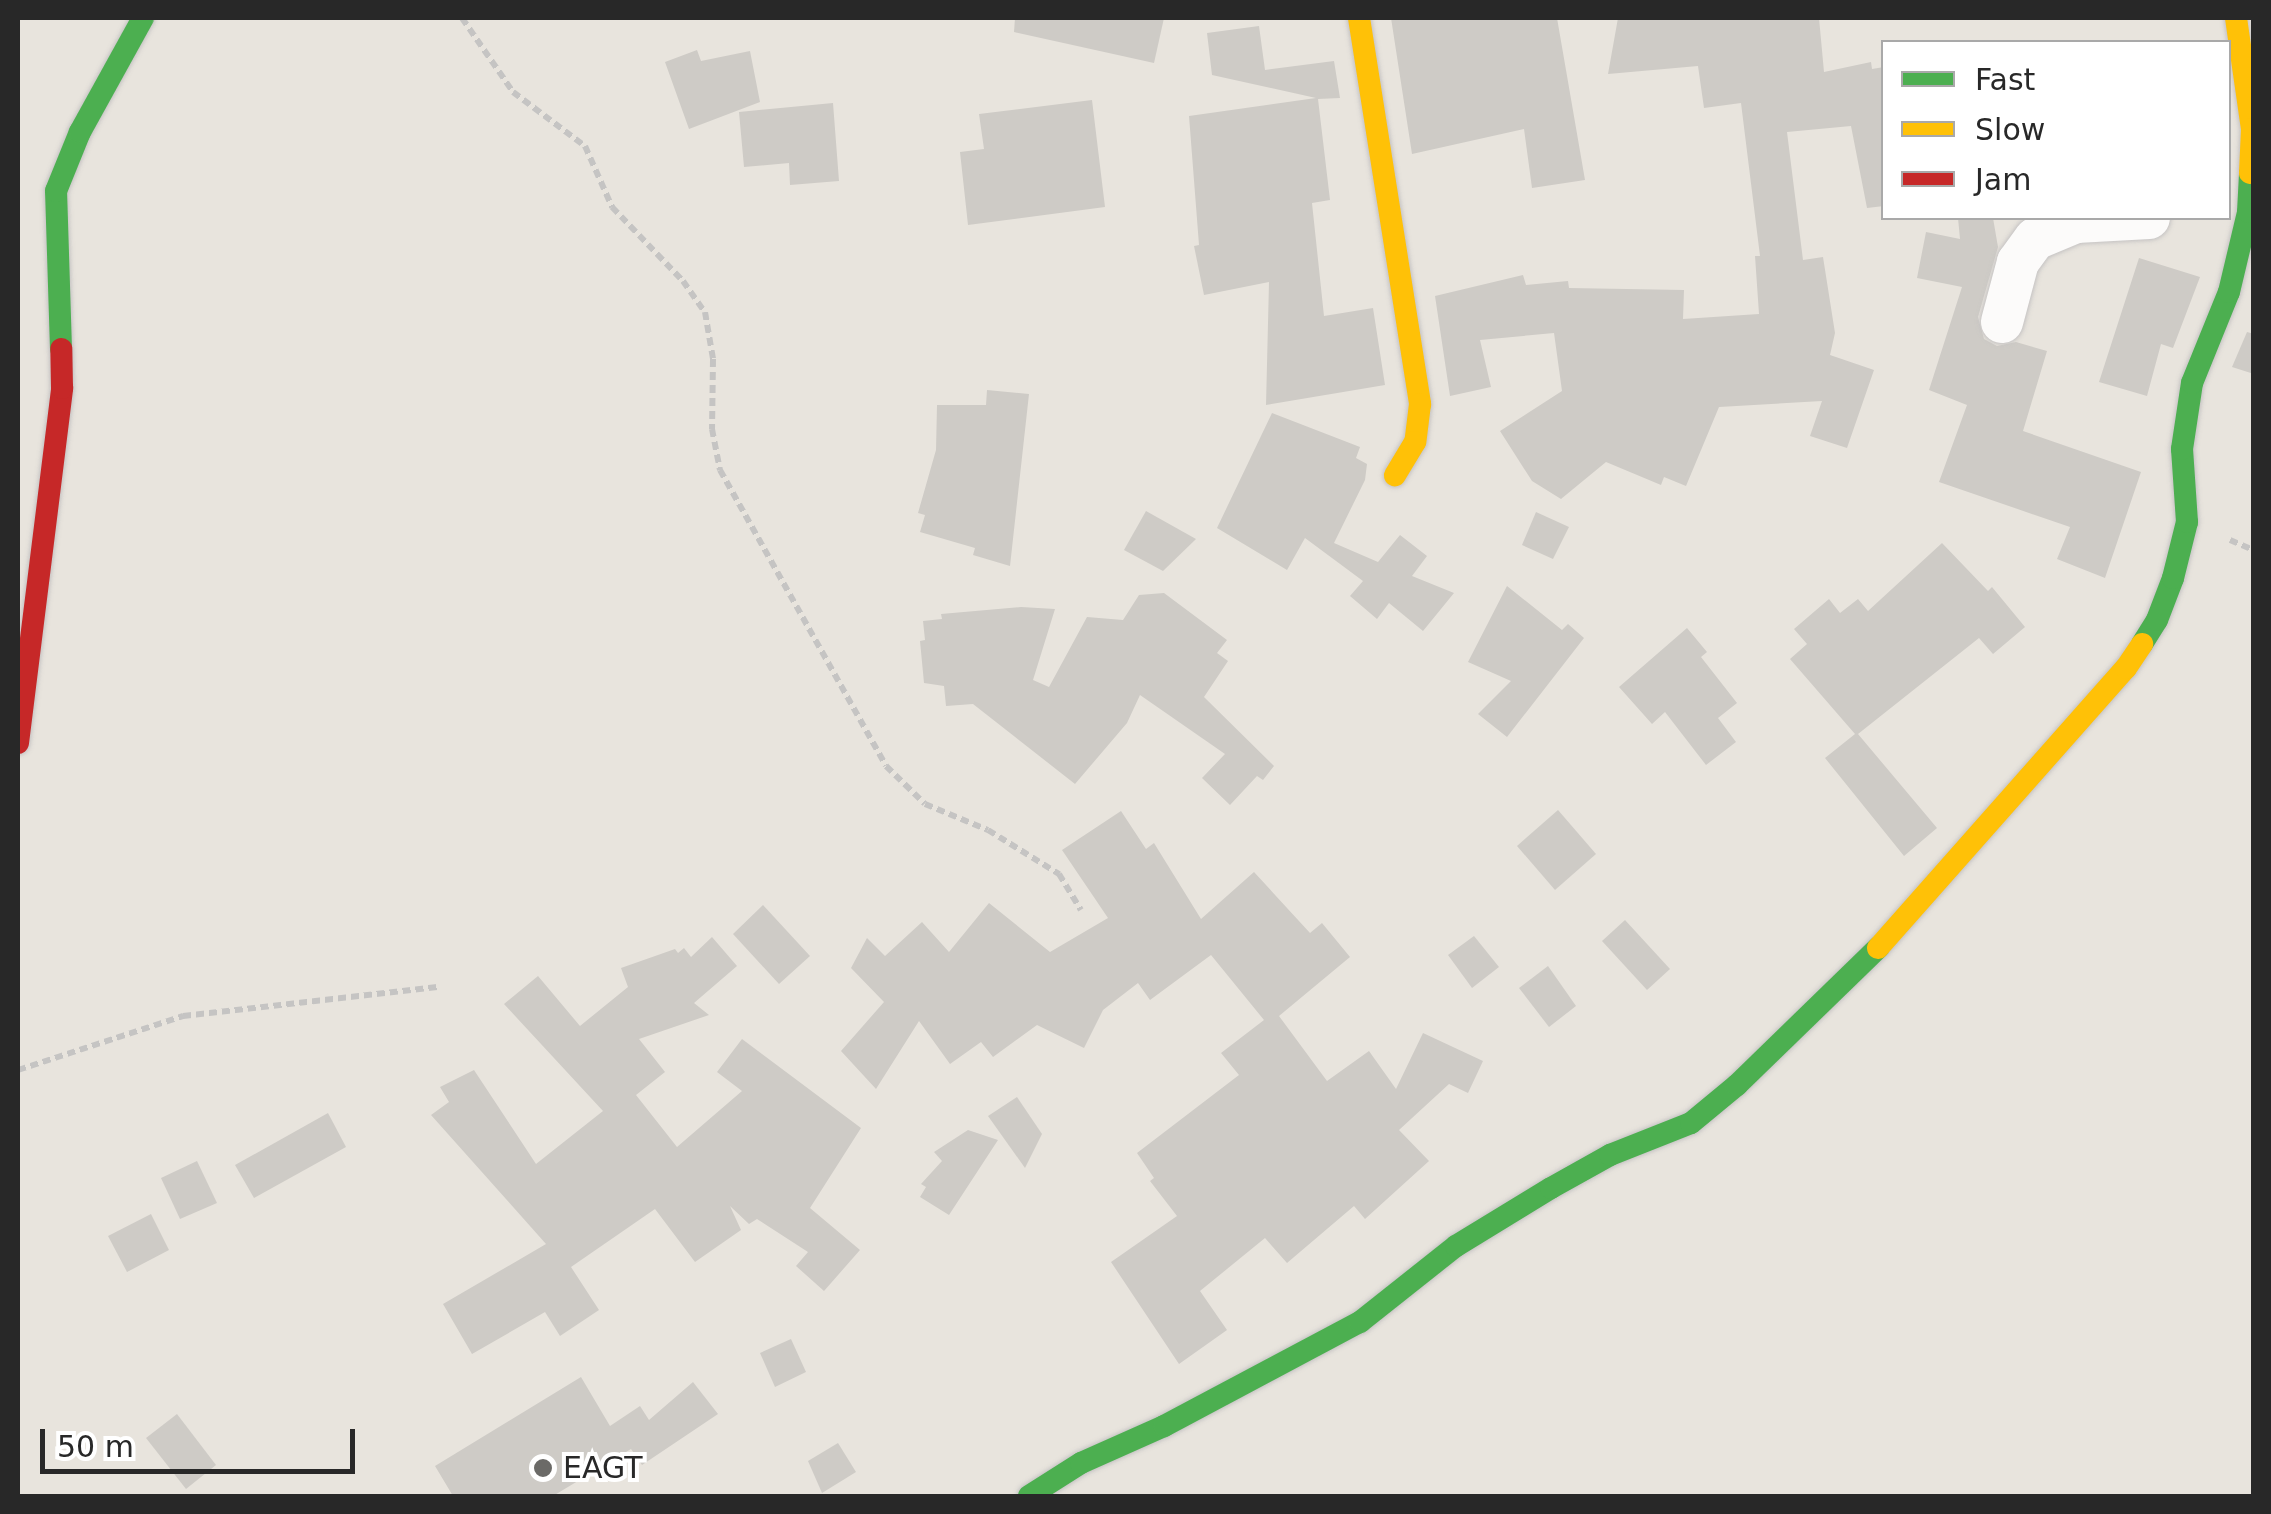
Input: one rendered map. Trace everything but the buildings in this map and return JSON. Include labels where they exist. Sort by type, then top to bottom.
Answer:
[{"type":"street","points":[[18,743],[62,388],[56,190],[80,132],[144,18]]},
{"type":"street","points":[[1360,18],[1420,404],[1416,442],[1395,475]]},
{"type":"street","points":[[1029,1496],[1082,1463],[1164,1426],[1360,1322],[1456,1246],[1610,1155],[1691,1123],[1737,1085],[1889,937],[2126,668],[2157,620],[2187,522],[2182,449],[2192,382],[2228,292],[2244,223],[2252,129],[2236,18]]},
{"type":"street","points":[[2002,322],[2018,262],[2035,239],[2076,222],[2112,220]]},
{"type":"path","points":[[462,18],[513,92],[585,146],[612,207],[684,282],[705,312],[714,359],[712,430],[720,470],[886,766],[925,804],[988,830],[1058,874],[1081,910]]},
{"type":"path","points":[[18,1070],[183,1016],[439,988]]},
{"type":"traffic: fast","points":[[61,349],[56,191],[80,132],[143,18]]},
{"type":"traffic: fast","points":[[2142,644],[2157,620],[2173,578],[2187,522],[2182,449],[2192,383],[2229,292],[2248,212],[2250,173]]},
{"type":"traffic: fast","points":[[1029,1496],[1081,1463],[1164,1426],[1360,1322],[1456,1246],[1551,1188],[1610,1155],[1691,1123],[1737,1085],[1878,948]]},
{"type":"traffic: slow","points":[[1359,18],[1420,404],[1415,442],[1395,475]]},
{"type":"traffic: slow","points":[[2236,18],[2252,129],[2250,173]]},
{"type":"traffic: slow","points":[[1878,948],[2126,668],[2142,644]]},
{"type":"traffic: jam","points":[[18,743],[62,388],[61,349]]},
{"type":"place","name":"EAGT","points":[[543,1468]]}]
